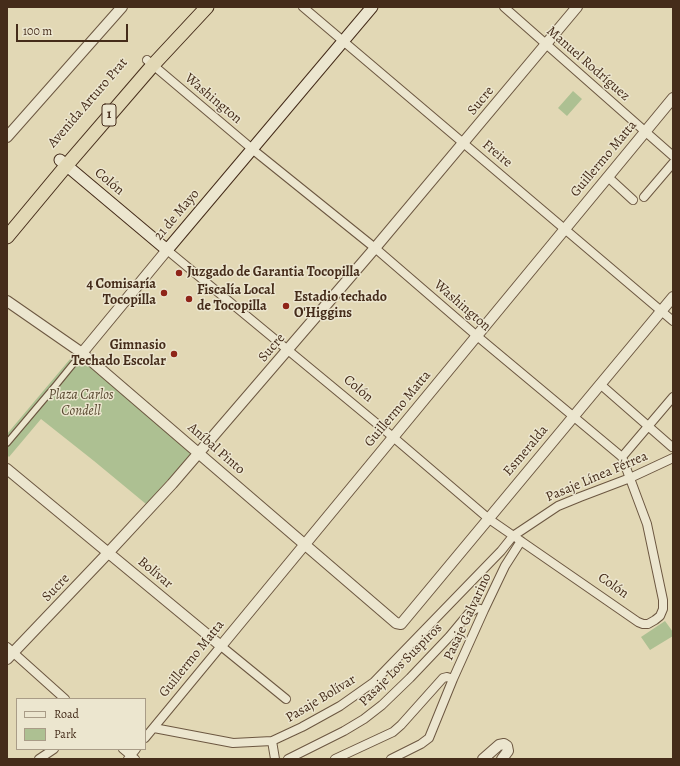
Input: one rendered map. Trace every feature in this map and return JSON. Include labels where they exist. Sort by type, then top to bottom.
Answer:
[{"type":"highway","name":"Avenida Arturo Prat","points":[[7,224],[63,163],[197,7]]},
{"type":"highway","name":"Avenida Arturo Prat","points":[[150,62],[207,7]]},
{"type":"highway","name":"Avenida Arturo Prat","points":[[7,237],[63,163]]},
{"type":"main road","name":"21 de Mayo","points":[[167,250],[372,7]]},
{"type":"main road","name":"Colón","points":[[63,163],[167,250]]},
{"type":"street","points":[[7,137],[122,7]]},
{"type":"street","name":"Freire","points":[[304,7],[673,321]]},
{"type":"street","name":"Manuel Rodríguez","points":[[504,7],[673,156]]},
{"type":"street","name":"Sucre","points":[[9,653],[108,553],[172,484],[376,248],[577,7]]},
{"type":"street","name":"Washington","points":[[150,62],[252,149],[376,248],[477,336],[574,416],[622,458],[647,524],[663,600],[663,609],[660,616],[648,624]]},
{"type":"street","name":"Guillermo Matta","points":[[146,737],[673,98]]},
{"type":"street","points":[[644,197],[673,163]]},
{"type":"street","points":[[608,177],[633,200]]},
{"type":"street","name":"Colón","points":[[167,250],[393,437],[489,519],[638,622],[648,624]]},
{"type":"street","name":"21 de Mayo","points":[[7,443],[167,250]]},
{"type":"street","name":"Esmeralda","points":[[402,624],[673,297]]},
{"type":"street","name":"Aníbal Pinto","points":[[7,301],[82,353],[396,623],[402,624]]},
{"type":"street","points":[[600,384],[672,447]]},
{"type":"street","points":[[622,458],[673,397]]},
{"type":"street","name":"Pasaje Línea Férrea","points":[[513,536],[558,506],[630,478],[673,458]]},
{"type":"street","name":"Bolívar","points":[[7,469],[286,699]]},
{"type":"street","name":"Pasaje Bolívar","points":[[154,728],[233,743],[272,742],[302,727],[340,706],[374,682],[501,551],[513,536]]},
{"type":"street","name":"Pasaje Galvarino","points":[[335,759],[393,732],[443,678],[447,677],[453,679],[505,566],[521,541]]},
{"type":"street","points":[[501,551],[511,557]]},
{"type":"street","name":"Pasaje Los Suspiros","points":[[288,759],[344,731],[364,719],[382,705],[410,678],[469,614],[477,608],[484,610]]},
{"type":"street","points":[[9,653],[64,698]]},
{"type":"street","points":[[391,759],[422,744],[429,738],[453,679]]},
{"type":"street","points":[[272,742],[275,759]]},
{"type":"street","points":[[483,759],[499,745],[504,744],[508,746],[508,751],[502,759]]},
{"type":"street","points":[[39,759],[52,750]]},
{"type":"street","points":[[124,750],[131,758]]},
{"type":"green space","points":[[573,91],[582,99],[567,116],[558,108]]},
{"type":"green space","name":"Plaza Carlos Condell","points":[[76,352],[194,451],[146,504],[41,419],[9,457],[7,455],[7,434]]},
{"type":"green space","points":[[665,621],[673,632],[673,636],[650,650],[641,637]]},
{"type":"place","name":"Juzgado de Garantia Tocopilla","points":[[179,273]]},
{"type":"place","name":"4 Comisaría Tocopilla","points":[[164,293]]},
{"type":"place","name":"Fiscalía Local de Tocopilla","points":[[189,299]]},
{"type":"place","name":"Estadio techado O'Higgins","points":[[286,306]]},
{"type":"place","name":"Gimnasio Techado Escolar","points":[[174,354]]}]
